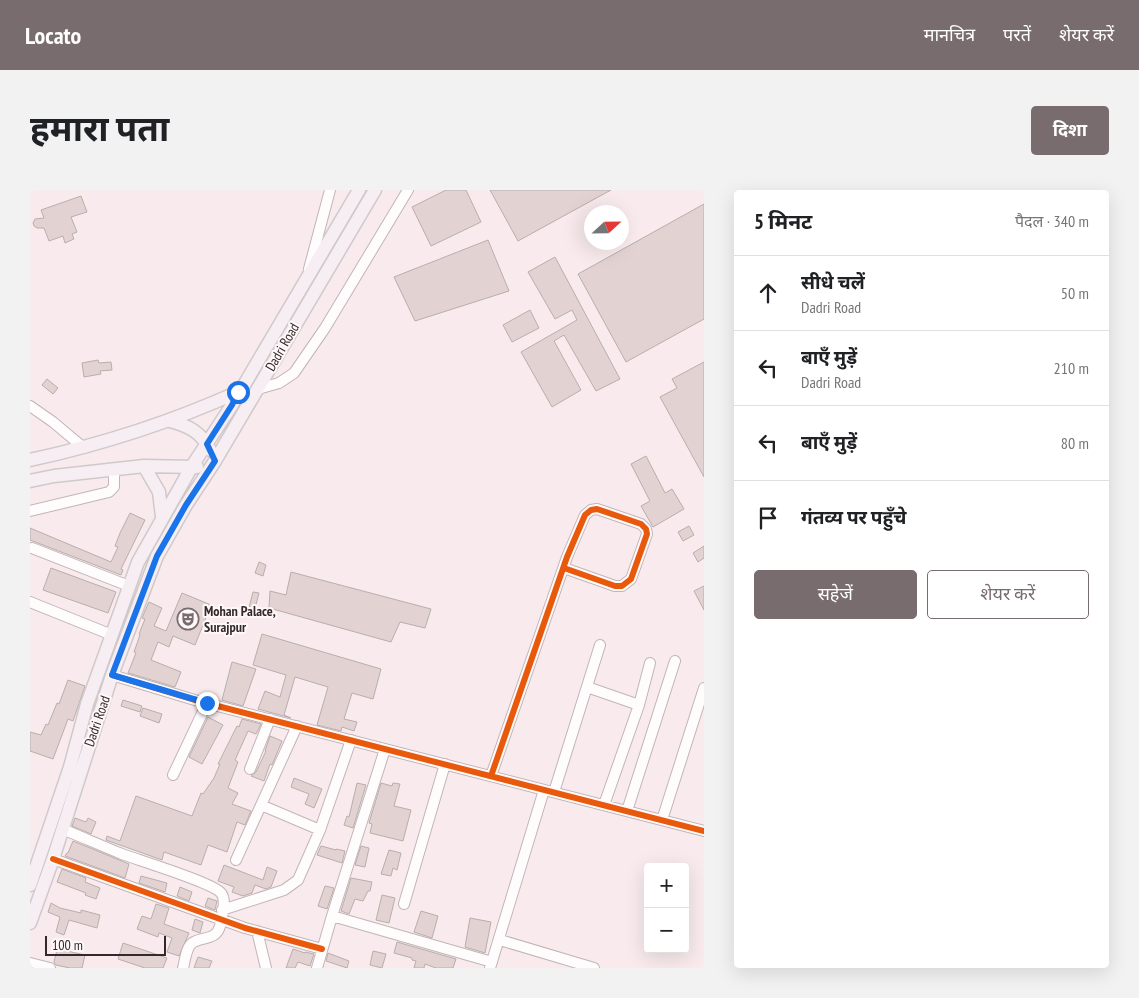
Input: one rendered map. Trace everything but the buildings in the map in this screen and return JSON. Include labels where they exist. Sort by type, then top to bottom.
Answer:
[{"type":"main road","name":"Dadri Road","points":[[30,885],[70,767],[87,704],[138,562],[162,516],[232,405],[359,190]]},
{"type":"main road","name":"Dadri Road","points":[[30,923],[53,859],[112,675],[157,556],[186,505],[258,389],[374,190]]},
{"type":"main road","points":[[30,460],[84,448],[170,421],[241,389]]},
{"type":"main road","points":[[30,481],[54,476],[144,466],[212,464],[207,444],[201,436],[186,425],[170,421]]},
{"type":"main road","points":[[144,466],[159,492],[162,516]]},
{"type":"street","points":[[307,278],[330,190]]},
{"type":"street","points":[[258,389],[279,383],[294,373],[330,320],[408,190]]},
{"type":"street","points":[[30,406],[84,448]]},
{"type":"street","points":[[30,510],[109,492],[114,487],[114,470]]},
{"type":"street","points":[[492,776],[564,568],[585,515],[591,510],[597,509],[641,524],[646,529],[647,534],[630,579],[622,586],[615,586],[564,568]]},
{"type":"street","points":[[32,548],[129,586]]},
{"type":"street","points":[[30,602],[112,635]]},
{"type":"street","points":[[332,916],[491,965],[600,645]]},
{"type":"street","points":[[627,811],[675,661]]},
{"type":"street","points":[[604,805],[639,705],[650,663]]},
{"type":"street","points":[[112,675],[207,703],[704,831]]},
{"type":"street","points":[[587,687],[639,705]]},
{"type":"street","points":[[662,820],[704,688]]},
{"type":"street","points":[[173,775],[207,703]]},
{"type":"street","points":[[250,769],[270,719]]},
{"type":"street","points":[[236,860],[297,726]]},
{"type":"street","points":[[221,914],[293,885],[301,875],[320,830],[351,740]]},
{"type":"street","points":[[317,968],[384,749]]},
{"type":"street","points":[[404,904],[445,764]]},
{"type":"street","points":[[261,805],[320,830]]},
{"type":"street","points":[[62,829],[119,853],[216,888],[220,892],[223,897],[220,926],[216,934],[192,943],[183,968]]},
{"type":"street","points":[[53,859],[221,914],[256,931],[322,949]]},
{"type":"street","points":[[256,931],[266,968]]},
{"type":"street","points":[[500,940],[594,968]]},
{"type":"street","points":[[30,964],[50,968]]},
{"type":"cycle path","points":[[491,776],[567,557],[585,515],[591,510],[597,509],[641,524],[646,529],[647,534],[631,579],[622,586],[615,586],[564,568]]},
{"type":"cycle path","points":[[112,675],[198,701],[704,831]]},
{"type":"cycle path","points":[[53,859],[245,928],[322,949]]},
{"type":"place","name":"Mohan Palace, Surajpur","points":[[188,619]]},
{"type":"route","points":[[207,703],[112,675],[157,556],[186,505],[215,461],[207,444],[232,405],[238,392]]}]
